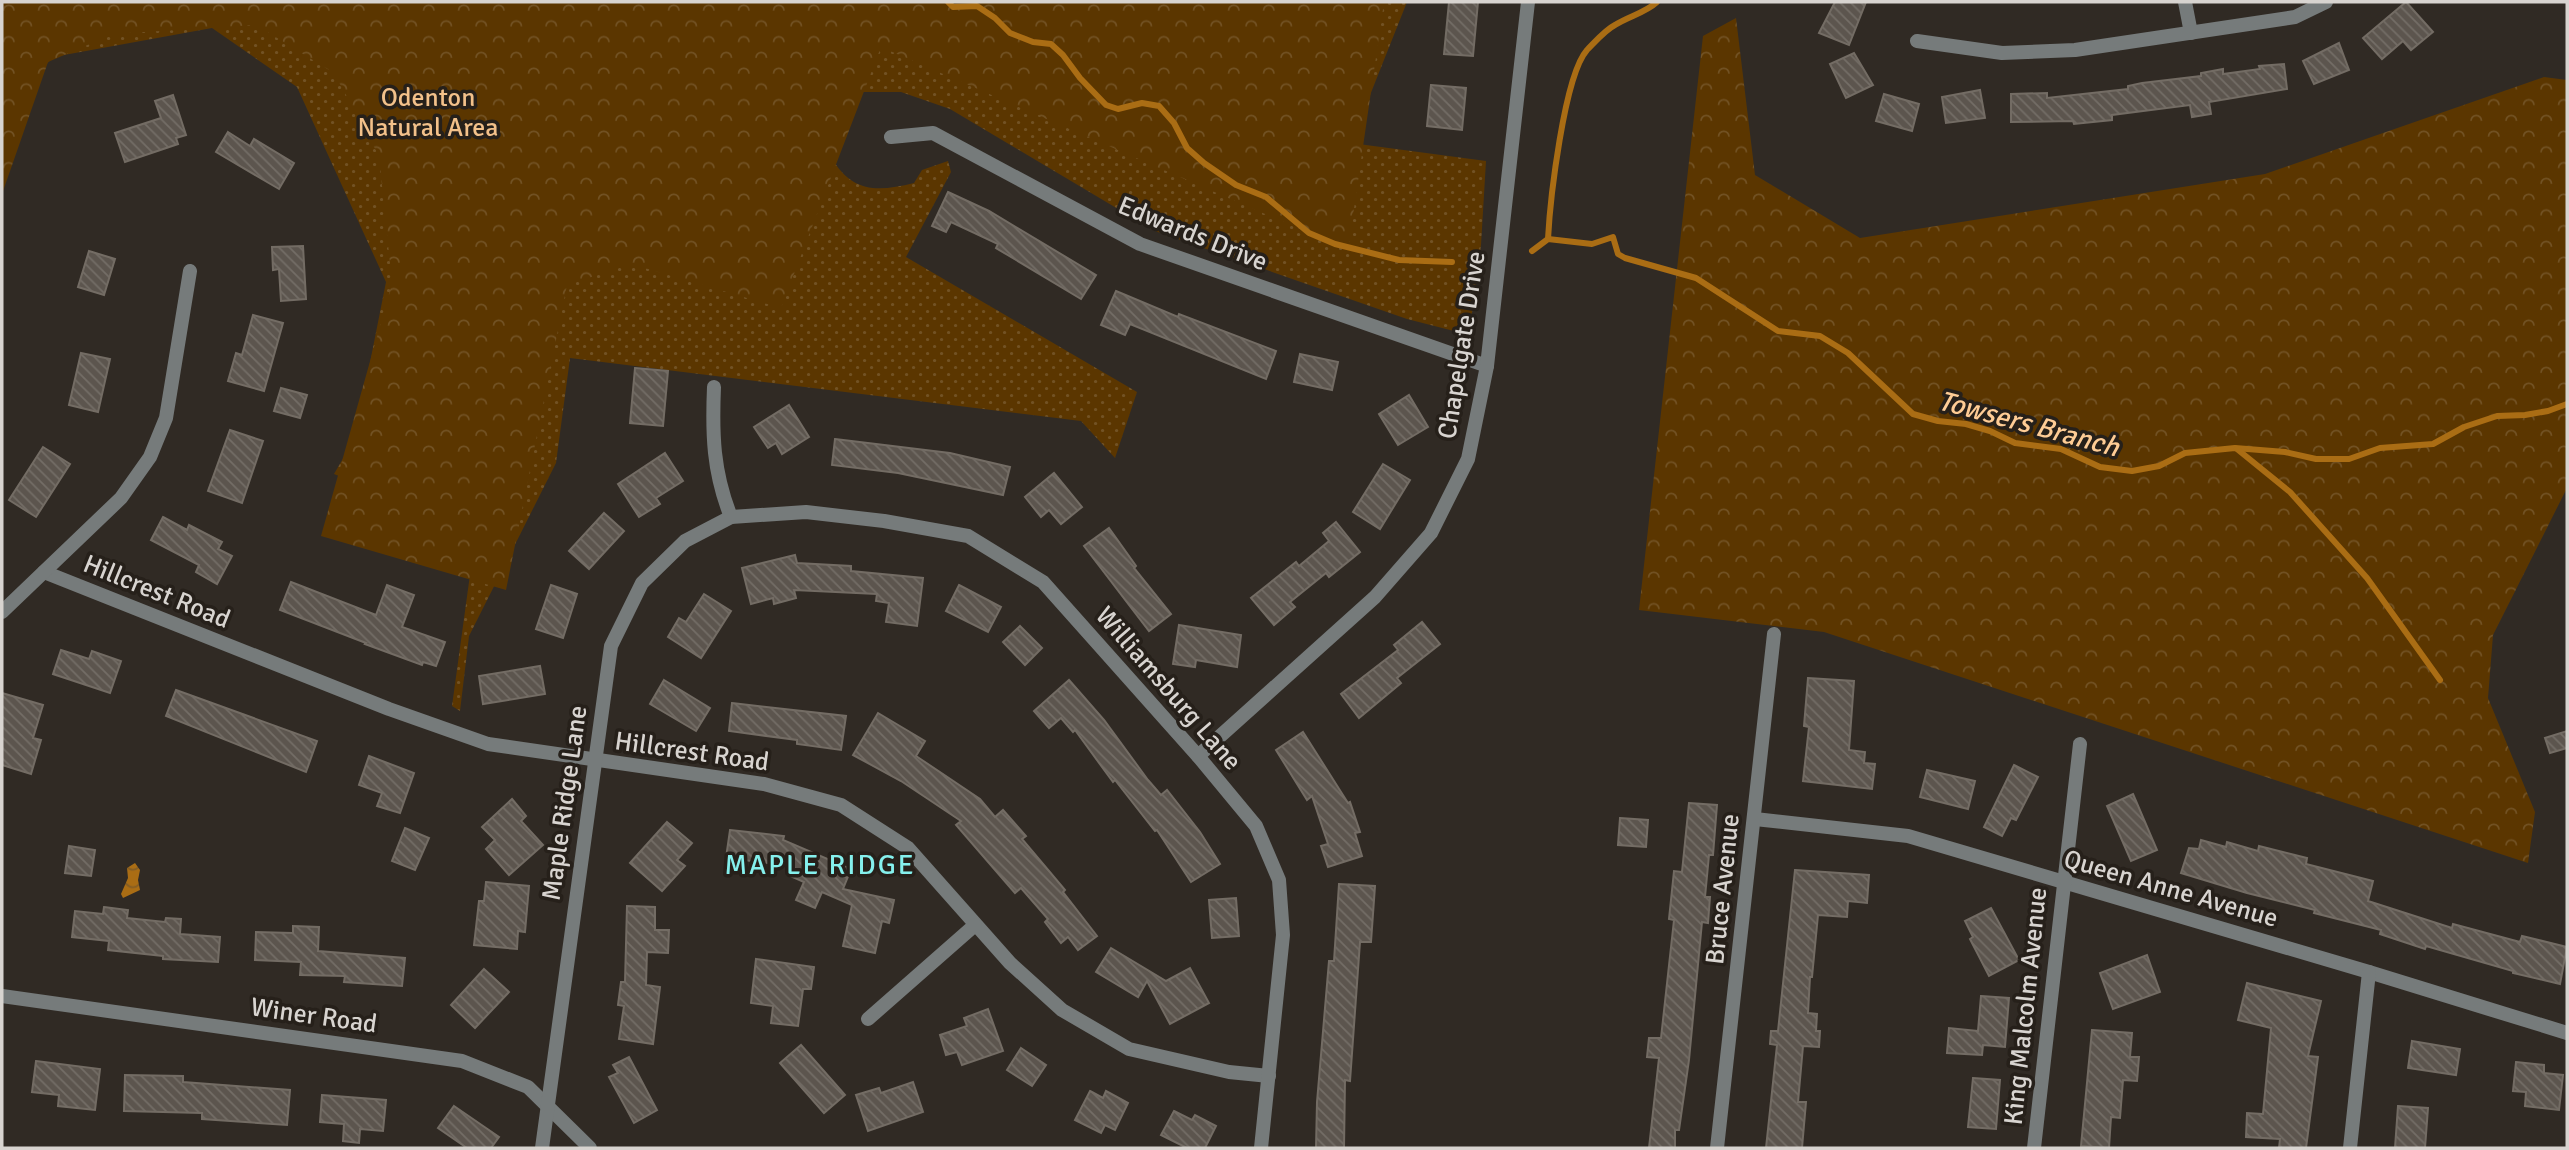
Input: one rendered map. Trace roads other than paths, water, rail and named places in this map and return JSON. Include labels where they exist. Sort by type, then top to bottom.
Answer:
[{"type":"street","name":"Chapelgate Drive","points":[[1198,756],[1375,597],[1431,533],[1468,459],[1487,366],[1528,2]]},
{"type":"street","points":[[2185,2],[2191,33]]},
{"type":"street","points":[[1917,41],[2002,53],[2076,50],[2295,17],[2326,2]]},
{"type":"street","name":"Edwards Drive","points":[[891,137],[933,133],[1140,244],[1487,366]]},
{"type":"street","points":[[2,612],[121,498],[150,457],[166,418],[190,271]]},
{"type":"street","points":[[714,387],[712,435],[720,489],[731,517]]},
{"type":"street","name":"Williamsburg Lane","points":[[731,517],[806,512],[884,521],[968,536],[1043,582],[1198,756],[1256,826],[1279,880],[1283,935],[1261,1148]]},
{"type":"street","name":"Maple Ridge Lane","points":[[542,1148],[611,646],[642,583],[685,541],[731,517]]},
{"type":"street","name":"Hillcrest Road","points":[[44,572],[389,709],[488,744],[764,784],[841,805],[908,848],[1010,963],[1062,1010],[1129,1049],[1229,1072],[1269,1076]]},
{"type":"street","name":"Bruce Avenue","points":[[1717,1148],[1774,634]]},
{"type":"street","name":"King Malcolm Avenue","points":[[2034,1148],[2080,744]]},
{"type":"street","name":"Queen Anne Avenue","points":[[1755,819],[1908,836],[2567,1033]]},
{"type":"street","points":[[868,1019],[975,925]]},
{"type":"street","points":[[2350,1148],[2369,972]]},
{"type":"street","name":"Winer Road","points":[[2,996],[462,1061],[528,1087],[590,1148]]},
{"type":"water","points":[[135,863],[140,870],[140,890],[123,898],[121,894],[128,878],[127,868]]},
{"type":"waterway","name":"Towsers Branch","points":[[948,2],[953,7],[977,6],[995,18],[1010,33],[1033,42],[1051,44],[1106,105],[1118,109],[1142,103],[1159,106],[1174,123],[1187,148],[1204,163],[1236,185],[1266,197],[1309,233],[1335,244],[1399,260],[1452,262]]},
{"type":"waterway","points":[[1548,239],[1565,111],[1579,64],[1587,50],[1608,30],[1657,2]]},
{"type":"waterway","name":"Towsers Branch","points":[[1532,251],[1548,239],[1592,244],[1613,237],[1618,254],[1625,258],[1696,278],[1778,331],[1820,336],[1848,353],[1913,414],[1938,421],[1966,424],[1990,431],[2015,443],[2061,449],[2100,467],[2132,471],[2159,466],[2185,453],[2235,448],[2285,452],[2316,459],[2349,459],[2380,448],[2433,444],[2464,427],[2497,416],[2525,415],[2567,404]]},
{"type":"waterway","points":[[2237,449],[2290,492],[2367,578],[2440,680]]},
{"type":"district","name":"MAPLE RIDGE","points":[[820,864]]},
{"type":"park label","name":"Odenton Natural Area","points":[[428,112]]}]
